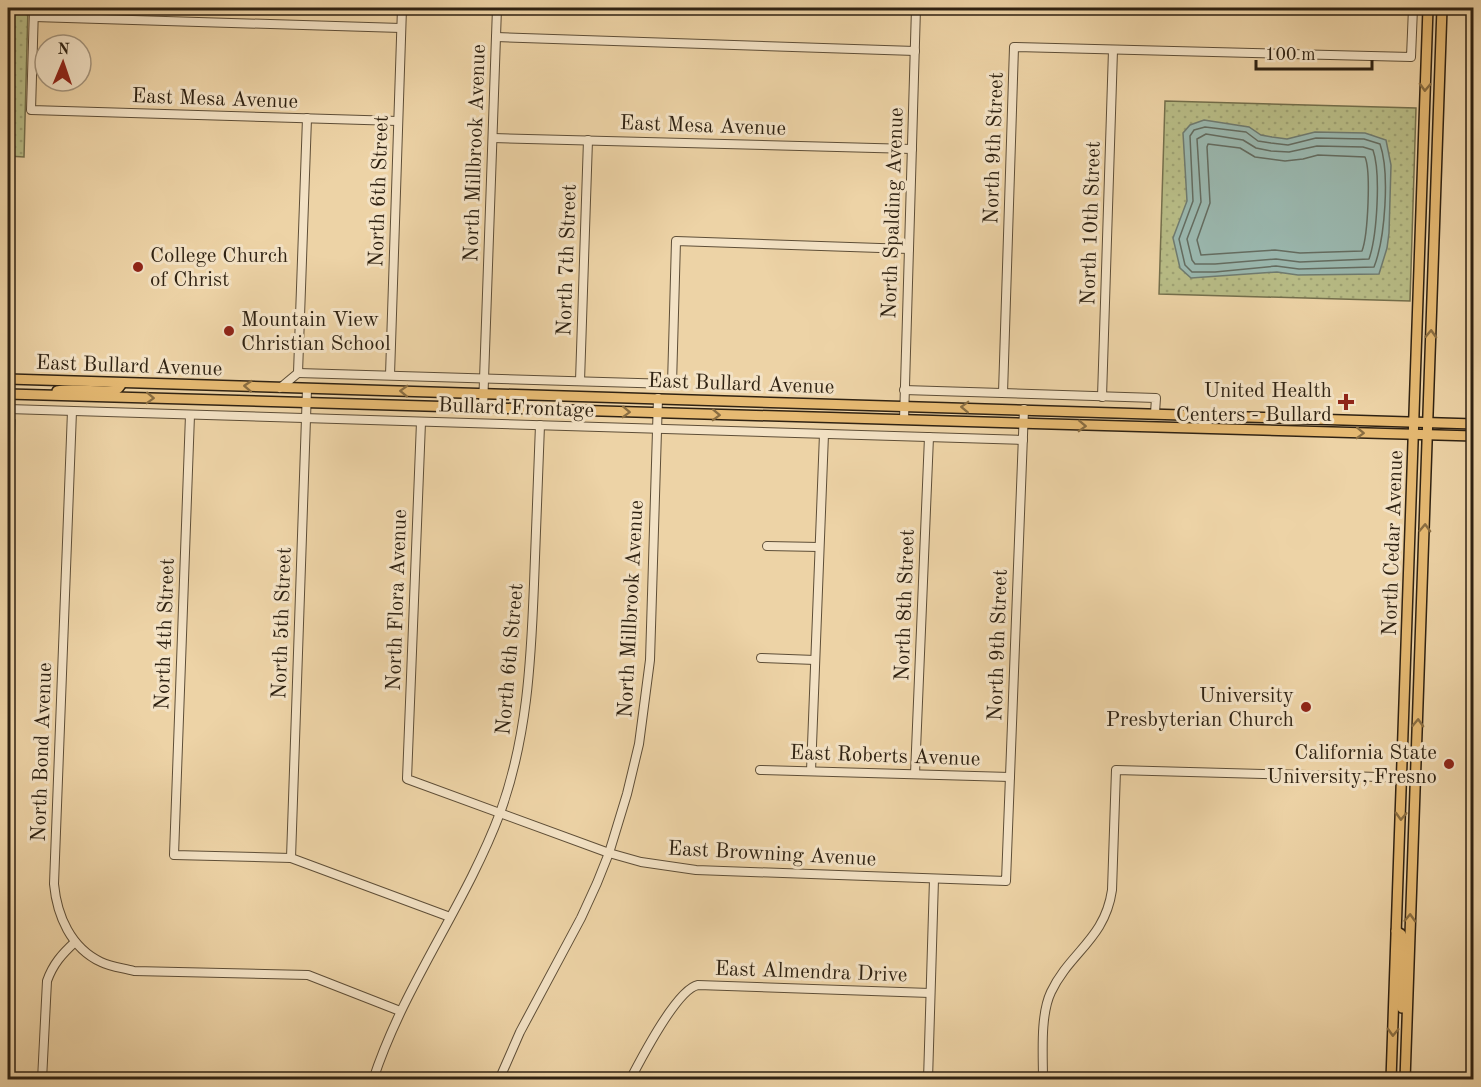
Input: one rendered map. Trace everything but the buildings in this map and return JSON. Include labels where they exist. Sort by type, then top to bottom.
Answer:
[{"type":"main road","name":"North Cedar Avenue","points":[[1391,1080],[1428,8]]},
{"type":"main road","name":"North Cedar Avenue","points":[[1405,1080],[1442,8]]},
{"type":"main road","name":"East Bullard Avenue","points":[[8,380],[904,405],[1473,424]]},
{"type":"main road","points":[[40,395],[70,389],[114,390],[122,383]]},
{"type":"main road","name":"East Bullard Avenue","points":[[8,394],[1473,436]]},
{"type":"main road","points":[[1396,931],[1403,939],[1401,1003],[1406,1040]]},
{"type":"street","points":[[34,8],[34,17],[401,28]]},
{"type":"street","name":"North 6th Street","points":[[390,375],[402,8]]},
{"type":"street","name":"North Millbrook Avenue","points":[[483,408],[497,8]]},
{"type":"street","name":"North Spalding Avenue","points":[[904,420],[916,8]]},
{"type":"street","points":[[1113,50],[1411,57],[1413,8]]},
{"type":"street","name":"East Mesa Avenue","points":[[34,17],[31,110],[398,121]]},
{"type":"street","points":[[496,37],[915,51]]},
{"type":"street","name":"North 9th Street","points":[[1003,393],[1014,47],[1113,50]]},
{"type":"street","name":"North 10th Street","points":[[1102,396],[1113,50]]},
{"type":"street","points":[[298,373],[306,118]]},
{"type":"street","name":"East Mesa Avenue","points":[[493,138],[912,149]]},
{"type":"street","name":"North 7th Street","points":[[580,381],[588,140]]},
{"type":"street","points":[[280,388],[298,373],[672,384],[676,241],[909,249]]},
{"type":"street","name":"North 5th Street","points":[[291,858],[307,389]]},
{"type":"street","points":[[904,390],[1156,398],[1155,413]]},
{"type":"street","name":"North Millbrook Avenue","points":[[499,1080],[520,1032],[581,918],[609,853],[639,744],[650,660],[658,398]]},
{"type":"street","name":"North 9th Street","points":[[1006,881],[1024,409]]},
{"type":"street","name":"Bullard Frontage","points":[[8,410],[1023,440]]},
{"type":"street","name":"North Bond Avenue","points":[[72,411],[54,884],[60,914],[75,942]]},
{"type":"street","name":"North 4th Street","points":[[190,415],[174,855],[291,858]]},
{"type":"street","name":"North Flora Avenue","points":[[406,779],[421,422]]},
{"type":"street","name":"North 6th Street","points":[[373,1080],[400,1011],[484,852],[499,814],[518,752],[531,663],[540,425]]},
{"type":"street","points":[[811,771],[824,434]]},
{"type":"street","name":"North 8th Street","points":[[915,774],[929,437]]},
{"type":"street","points":[[767,546],[819,547]]},
{"type":"street","points":[[761,658],[815,660]]},
{"type":"street","name":"East Roberts Avenue","points":[[759,770],[1010,777]]},
{"type":"street","points":[[1042,1080],[1047,1002],[1058,980],[1104,921],[1109,908],[1112,890],[1116,770],[1416,778]]},
{"type":"street","name":"East Browning Avenue","points":[[406,779],[609,853],[642,862],[696,870],[1006,881]]},
{"type":"street","points":[[291,858],[450,918]]},
{"type":"street","points":[[928,1080],[934,879]]},
{"type":"street","points":[[42,1080],[47,981],[58,958],[75,942],[101,962],[114,967],[134,970],[308,975],[400,1011]]},
{"type":"street","name":"East Almendra Drive","points":[[630,1080],[657,1032],[684,993],[691,987],[698,985],[930,993]]},
{"type":"green space","points":[[8,8],[28,8],[24,157],[8,156]]},
{"type":"green space","points":[[1165,101],[1416,108],[1410,301],[1159,294]]},
{"type":"green space","points":[[8,419],[15,420],[8,602]]},
{"type":"water","points":[[1204,120],[1249,127],[1261,135],[1287,139],[1315,132],[1365,133],[1386,140],[1391,165],[1389,233],[1379,274],[1298,275],[1277,272],[1191,278],[1180,268],[1173,238],[1187,201],[1183,133],[1190,125]]},
{"type":"place","name":"College Church of Christ","points":[[138,267]]},
{"type":"place","name":"Mountain View Christian School","points":[[229,331]]},
{"type":"place","name":"United Health Centers - Bullard","points":[[1346,402]]},
{"type":"place","name":"University Presbyterian Church","points":[[1306,707]]},
{"type":"place","name":"California State University, Fresno","points":[[1449,764]]}]
